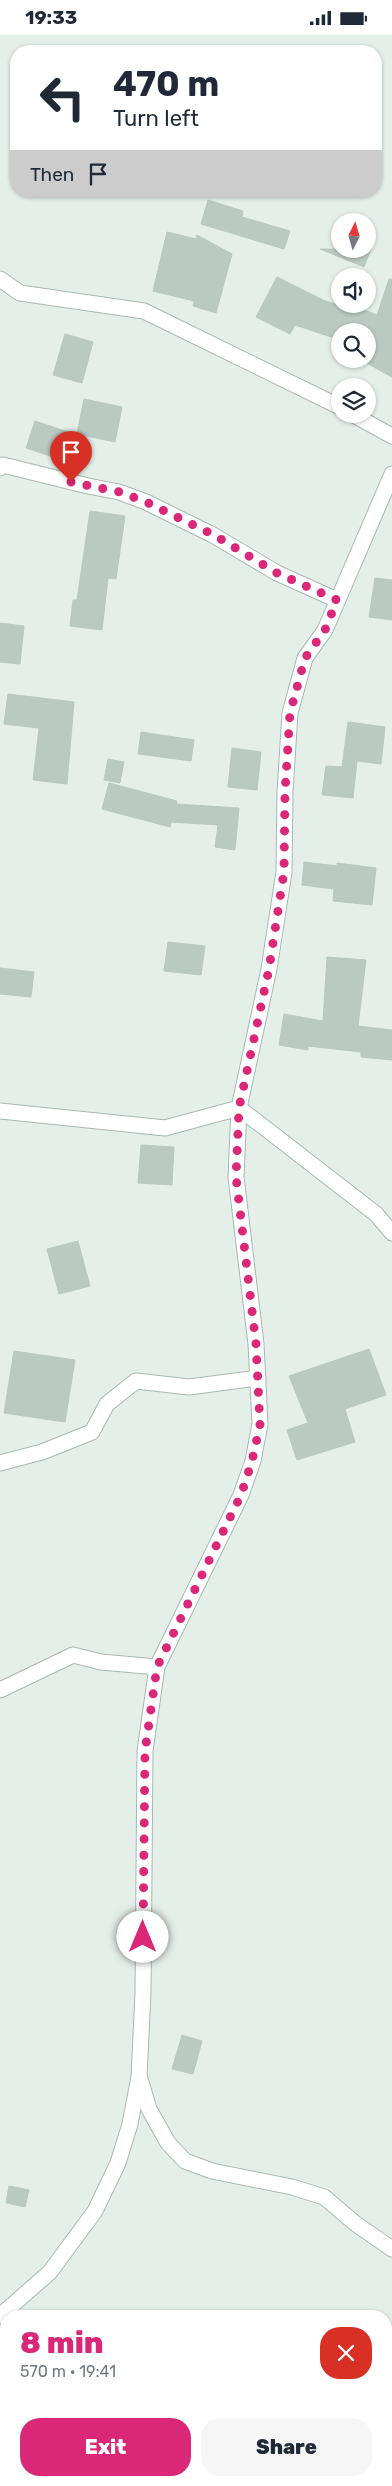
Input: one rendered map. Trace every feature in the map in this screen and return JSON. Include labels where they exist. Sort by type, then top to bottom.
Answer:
[{"type":"street","points":[[0,279],[20,293],[144,311],[331,403]]},
{"type":"street","points":[[369,423],[392,435]]},
{"type":"street","points":[[0,468],[3,465],[88,487],[120,492],[146,502],[214,535],[277,573],[337,600]]},
{"type":"street","points":[[7,2310],[50,2272],[95,2211],[118,2163],[139,2077],[143,1993],[145,1751],[157,1667],[241,1495],[252,1461],[260,1425],[256,1344],[236,1177],[239,1108],[269,969],[284,872],[285,792],[290,713],[305,658],[325,630],[392,475]]},
{"type":"street","points":[[0,1111],[165,1128],[239,1108]]},
{"type":"street","points":[[239,1108],[376,1214],[392,1233]]},
{"type":"street","points":[[0,1463],[42,1452],[92,1432],[106,1403],[136,1381],[189,1387],[258,1378]]},
{"type":"street","points":[[0,1690],[73,1655],[101,1662],[157,1667]]},
{"type":"street","points":[[139,2077],[154,2117],[168,2143],[186,2161],[212,2171],[292,2187],[324,2197],[356,2225],[392,2249]]},
{"type":"building","points":[[208,200],[243,211],[242,217],[290,231],[284,249],[201,224]]},
{"type":"building","points":[[167,232],[196,239],[197,235],[232,254],[216,313],[193,306],[194,301],[153,291]]},
{"type":"building","points":[[320,249],[331,249],[331,254]]},
{"type":"building","points":[[342,258],[368,258],[364,267]]},
{"type":"building","points":[[277,277],[331,303],[331,313],[372,313],[377,315],[389,279],[392,279],[392,377],[376,368],[376,323],[331,323],[331,337],[295,325],[290,334],[256,317]]},
{"type":"building","points":[[65,334],[93,342],[82,383],[53,375]]},
{"type":"building","points":[[84,399],[122,407],[115,442],[77,434]]},
{"type":"building","points":[[35,421],[68,432],[59,459],[26,448]]},
{"type":"building","points":[[90,511],[125,516],[116,579],[108,578],[102,630],[70,626],[73,600],[77,600]]},
{"type":"building","points":[[375,578],[392,580],[392,620],[369,617]]},
{"type":"building","points":[[0,623],[24,626],[20,664],[0,662]]},
{"type":"building","points":[[8,694],[74,702],[67,784],[33,780],[39,728],[4,724]]},
{"type":"building","points":[[348,722],[385,727],[381,764],[357,761],[353,798],[322,795],[326,766],[342,767]]},
{"type":"building","points":[[141,732],[194,740],[191,761],[138,754]]},
{"type":"building","points":[[232,748],[261,752],[257,790],[228,787]]},
{"type":"building","points":[[108,759],[124,762],[120,783],[104,780]]},
{"type":"building","points":[[109,783],[177,801],[176,804],[239,808],[235,850],[215,847],[218,825],[171,822],[170,827],[102,809]]},
{"type":"building","points":[[304,862],[337,866],[337,863],[376,868],[372,905],[333,901],[334,889],[302,885]]},
{"type":"building","points":[[168,942],[205,946],[201,975],[164,971]]},
{"type":"building","points":[[327,957],[366,960],[358,1026],[392,1030],[392,1060],[361,1057],[361,1052],[308,1046],[308,1050],[279,1045],[284,1014],[323,1021]]},
{"type":"building","points":[[0,968],[34,972],[31,997],[0,994]]},
{"type":"building","points":[[141,1145],[174,1147],[172,1185],[138,1183]]},
{"type":"building","points":[[78,1241],[90,1286],[59,1294],[47,1249]]},
{"type":"building","points":[[369,1349],[386,1395],[345,1409],[355,1442],[297,1460],[287,1430],[308,1423],[289,1376]]},
{"type":"building","points":[[14,1351],[75,1360],[65,1422],[4,1413]]},
{"type":"building","points":[[182,2035],[202,2041],[193,2074],[172,2069]]},
{"type":"building","points":[[9,2186],[29,2190],[25,2207],[6,2203]]},
{"type":"route","points":[[71,482],[120,492],[146,502],[214,535],[277,573],[337,600],[325,630],[305,658],[290,713],[285,792],[284,872],[269,969],[239,1108],[236,1177],[256,1344],[260,1425],[252,1461],[241,1495],[157,1667],[145,1751],[143,1937]]}]
